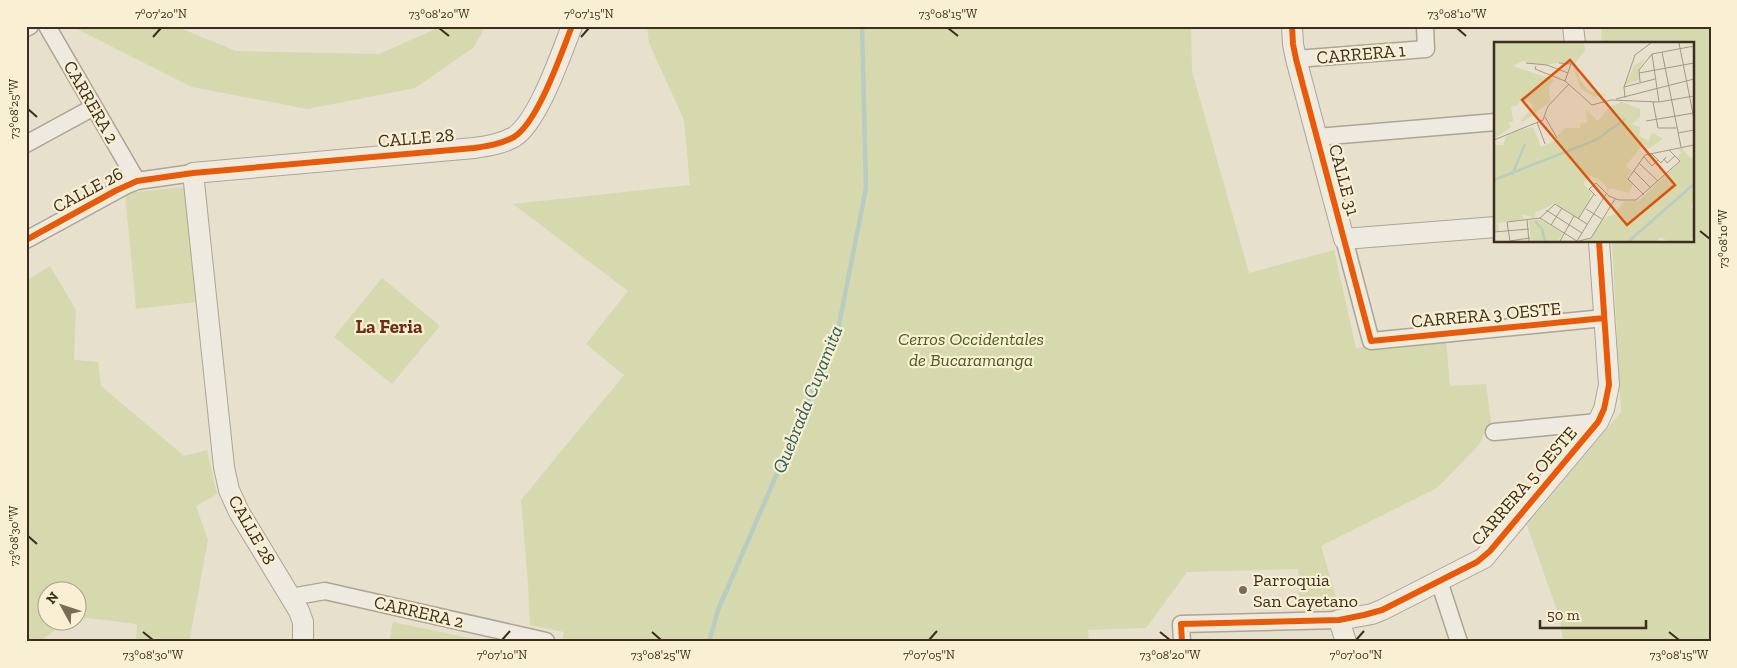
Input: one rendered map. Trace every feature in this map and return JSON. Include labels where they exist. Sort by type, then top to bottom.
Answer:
[{"type":"street","points":[[26,28],[30,26]]},
{"type":"street","name":"CARRERA 2","points":[[47,26],[137,181]]},
{"type":"street","name":"CALLE 28","points":[[303,642],[303,622],[291,597],[239,512],[228,485],[223,459],[193,173],[474,148],[502,143],[522,131],[537,110],[572,26]]},
{"type":"street","name":"CALLE 31","points":[[1292,26],[1292,39],[1296,59],[1371,341]]},
{"type":"street","name":"CARRERA 1","points":[[1296,59],[1426,49],[1425,26]]},
{"type":"street","points":[[1574,26],[1575,42]]},
{"type":"street","points":[[26,144],[94,107]]},
{"type":"street","points":[[1317,137],[1494,122]]},
{"type":"street","points":[[137,181],[193,173]]},
{"type":"street","name":"CALLE 26","points":[[26,240],[137,181]]},
{"type":"street","points":[[1344,239],[1494,227]]},
{"type":"street","points":[[1494,432],[1598,422],[1604,409],[1609,385],[1599,242]]},
{"type":"street","name":"CARRERA 3 OESTE","points":[[1371,341],[1604,318]]},
{"type":"street","name":"CARRERA 5 OESTE","points":[[1182,642],[1181,624],[1339,620],[1372,614],[1477,562],[1490,551],[1598,422]]},
{"type":"street","points":[[1439,582],[1458,642]]},
{"type":"street","name":"CARRERA 2","points":[[291,597],[325,591],[546,641]]},
{"type":"street","points":[[1339,620],[1346,642]]},
{"type":"green space","points":[[71,26],[175,26],[236,51],[379,54],[442,26],[486,26],[473,48],[415,88],[307,109],[192,87]]},
{"type":"green space","name":"Cerros Occidentales de Bucaramanga","points":[[647,26],[1191,26],[1192,71],[1249,273],[1334,250],[1356,348],[1446,340],[1450,386],[1486,384],[1491,422],[1478,446],[1437,488],[1321,546],[1340,610],[1299,607],[1298,569],[1187,572],[1146,628],[1088,630],[1089,642],[562,642],[564,632],[530,625],[521,500],[624,375],[586,344],[628,291],[513,204],[690,185],[684,120],[649,43]]},
{"type":"green space","points":[[1601,26],[1711,26],[1711,642],[1563,642],[1560,619],[1527,525],[1621,412],[1612,242],[1694,242],[1694,42],[1602,42]]},
{"type":"green space","points":[[184,187],[196,302],[136,309],[125,193]]},
{"type":"green space","points":[[50,266],[76,310],[74,360],[98,362],[101,386],[184,456],[207,450],[217,494],[196,506],[208,540],[189,642],[136,642],[137,624],[88,618],[88,580],[38,580],[38,630],[55,630],[40,642],[26,642],[26,281]]},
{"type":"green space","points":[[382,278],[440,326],[392,384],[334,337]]},
{"type":"green space","points":[[393,622],[488,642],[389,642]]},
{"type":"waterway","name":"Quebrada Cuyamita","points":[[709,642],[718,610],[837,335],[866,188],[862,26]]},
{"type":"cycle path","points":[[26,240],[137,181],[193,173],[474,148],[504,141],[514,137],[532,117],[548,86],[572,26]]},
{"type":"cycle path","points":[[1292,26],[1296,59],[1371,341],[1604,318]]},
{"type":"cycle path","points":[[1182,642],[1181,624],[1339,620],[1382,610],[1477,562],[1490,551],[1598,422],[1604,409],[1609,385],[1599,242]]},
{"type":"place","name":"Parroquia San Cayetano","points":[[1243,590]]},
{"type":"district","name":"La Feria","points":[[389,326]]}]
